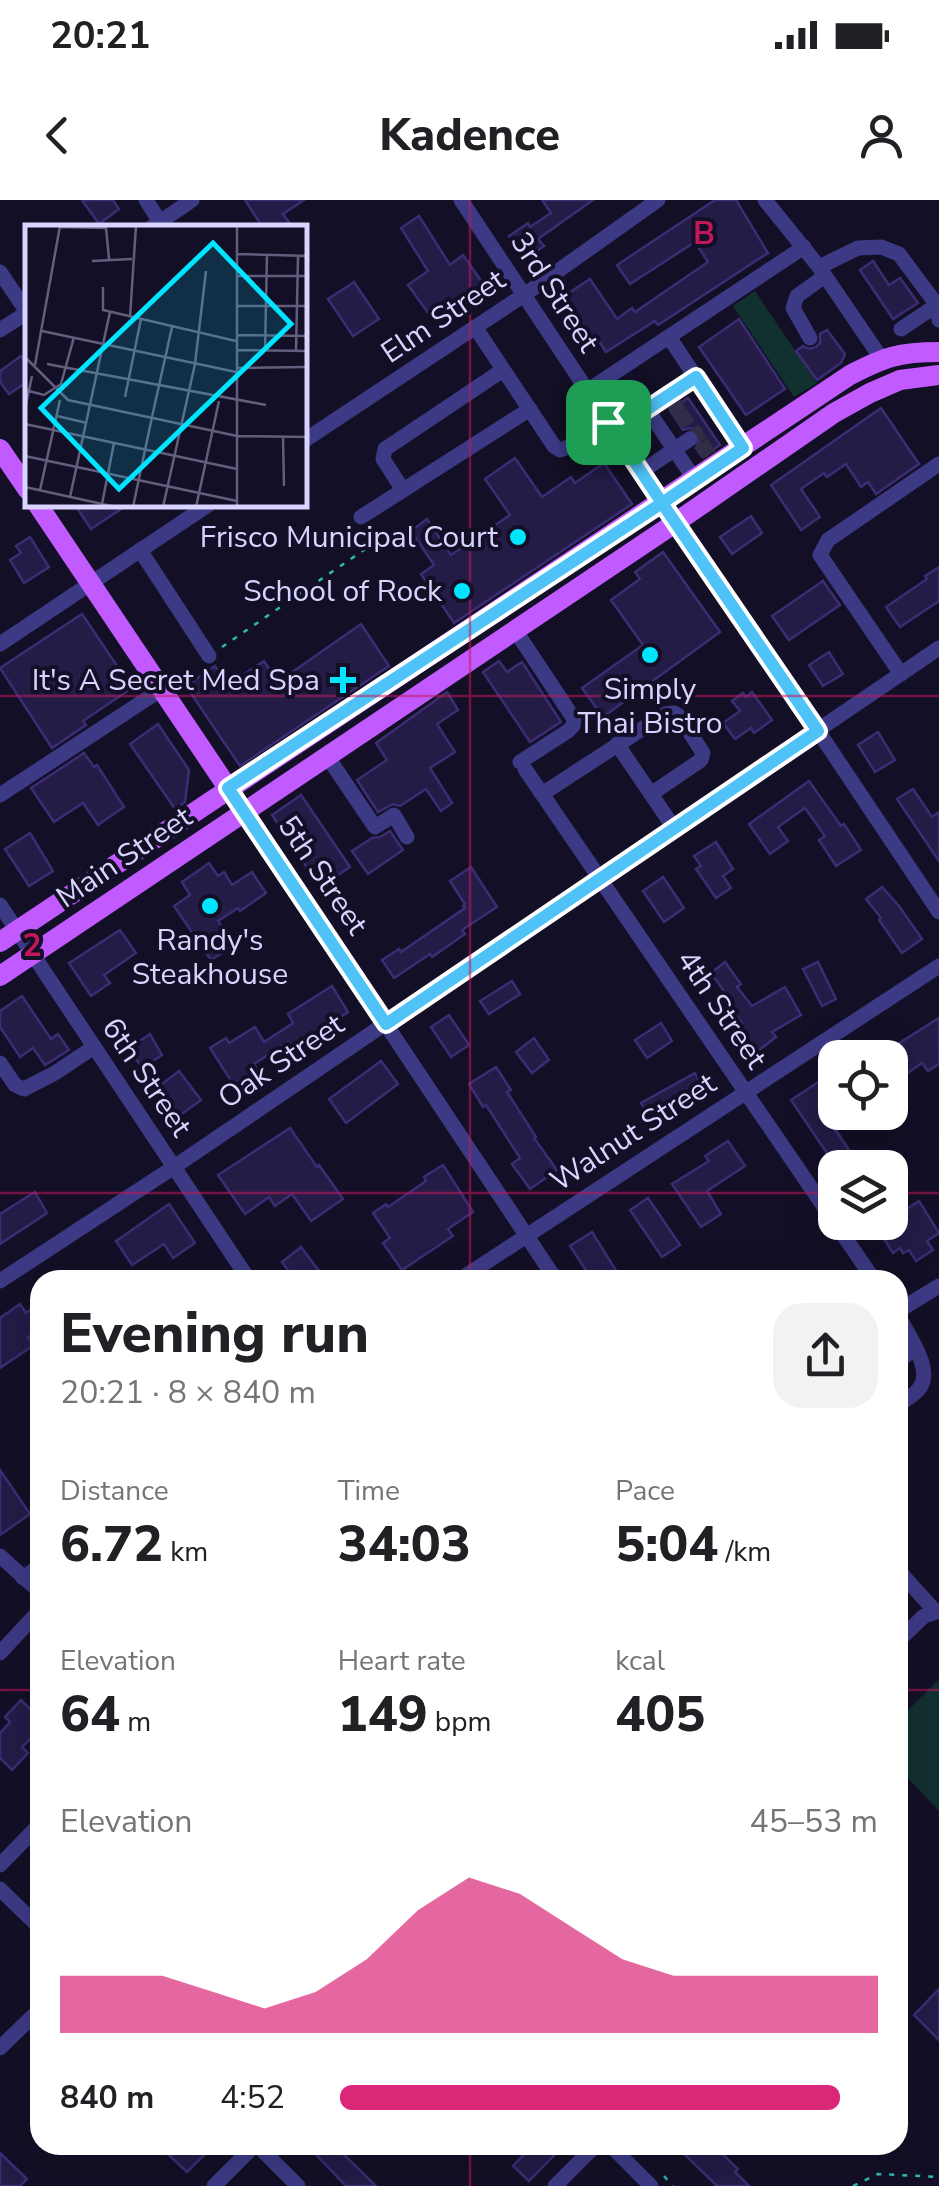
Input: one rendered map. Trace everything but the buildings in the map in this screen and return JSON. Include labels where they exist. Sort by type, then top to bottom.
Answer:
[{"type":"main road","name":"Main Street","points":[[8,936],[662,503],[684,464],[733,432],[881,358],[939,352]]},
{"type":"main road","name":"Main Street","points":[[0,976],[834,413],[900,380],[939,376]]},
{"type":"main road","points":[[0,449],[25,486]]},
{"type":"main road","name":"5th Street","points":[[40,508],[244,811]]},
{"type":"street","points":[[146,200],[158,225],[192,200]]},
{"type":"street","name":"3rd Street","points":[[461,200],[674,523],[939,912]]},
{"type":"street","name":"Elm Street","points":[[308,437],[658,200]]},
{"type":"street","points":[[766,200],[881,358]]},
{"type":"street","points":[[810,338],[793,308],[797,296],[822,272],[858,248],[881,247],[899,254],[938,312],[901,330]]},
{"type":"street","points":[[587,391],[804,248]]},
{"type":"street","points":[[0,272],[25,309]]},
{"type":"street","points":[[0,330],[25,313]]},
{"type":"street","points":[[475,327],[560,450],[608,422],[646,410],[696,377]]},
{"type":"street","points":[[669,337],[733,432],[712,434]]},
{"type":"street","points":[[403,490],[382,459],[385,449],[503,370]]},
{"type":"street","points":[[693,406],[709,396]]},
{"type":"street","points":[[362,517],[530,409]]},
{"type":"street","points":[[646,410],[684,464]]},
{"type":"street","points":[[660,428],[675,418]]},
{"type":"street","points":[[684,464],[694,446]]},
{"type":"street","points":[[641,472],[684,464]]},
{"type":"street","points":[[902,674],[820,555],[828,540],[939,464]]},
{"type":"street","points":[[0,644],[203,508]]},
{"type":"street","points":[[140,550],[209,656]]},
{"type":"street","name":"4th Street","points":[[515,630],[574,719],[573,726],[523,765],[867,1270]]},
{"type":"street","name":"Oak Street","points":[[0,1281],[939,648]]},
{"type":"street","points":[[0,795],[162,689]]},
{"type":"street","points":[[542,794],[665,714],[674,714],[703,752],[702,760],[651,794]]},
{"type":"street","points":[[617,744],[674,828]]},
{"type":"street","points":[[327,756],[375,826],[394,816],[407,836]]},
{"type":"street","name":"5th Street","points":[[244,811],[549,1270]]},
{"type":"street","name":"6th Street","points":[[0,905],[8,936],[33,954],[241,1270]]},
{"type":"street","name":"Walnut Street","points":[[474,1270],[939,966]]},
{"type":"street","points":[[0,1063],[15,1085],[24,1089],[94,1047]]},
{"type":"street","points":[[908,1306],[939,1286]]},
{"type":"street","points":[[908,1334],[925,1370],[918,1390],[908,1398]]},
{"type":"street","points":[[908,1354],[915,1349]]},
{"type":"street","points":[[0,1556],[30,1584]]},
{"type":"street","points":[[23,1578],[30,1573]]},
{"type":"street","points":[[908,1581],[937,1611],[908,1626]]},
{"type":"street","points":[[0,1653],[30,1621]]},
{"type":"street","points":[[0,1865],[30,1834]]},
{"type":"street","points":[[0,1889],[30,1918]]},
{"type":"street","points":[[0,2048],[30,2018]]},
{"type":"street","points":[[214,2186],[246,2155]]},
{"type":"street","points":[[266,2155],[298,2186]]},
{"type":"street","points":[[555,2186],[586,2155]]},
{"type":"street","points":[[620,2155],[651,2186]]},
{"type":"path","points":[[162,689],[377,540]]},
{"type":"path","points":[[853,2186],[878,2174],[939,2177]]},
{"type":"green space","points":[[755,291],[817,383],[794,397],[733,306]]},
{"type":"green space","points":[[939,1679],[939,1811],[908,1778],[908,1710]]},
{"type":"tunnel","points":[[672,414],[690,402]]},
{"type":"tunnel","points":[[678,423],[697,411]]},
{"type":"tunnel","points":[[690,439],[708,428]]},
{"type":"tunnel","points":[[699,453],[717,441]]},
{"type":"place","name":"Frisco Municipal Court","points":[[518,537]]},
{"type":"place","name":"School of Rock","points":[[462,591]]},
{"type":"place","name":"Simply Thai Bistro","points":[[650,655]]},
{"type":"place","name":"It's A Secret Med Spa","points":[[343,680]]},
{"type":"place","name":"Randy's Steakhouse","points":[[210,906]]},
{"type":"route","points":[[608,422],[646,410],[696,377],[743,448],[662,503],[818,731],[386,1024],[228,788],[662,503],[608,422]]}]
